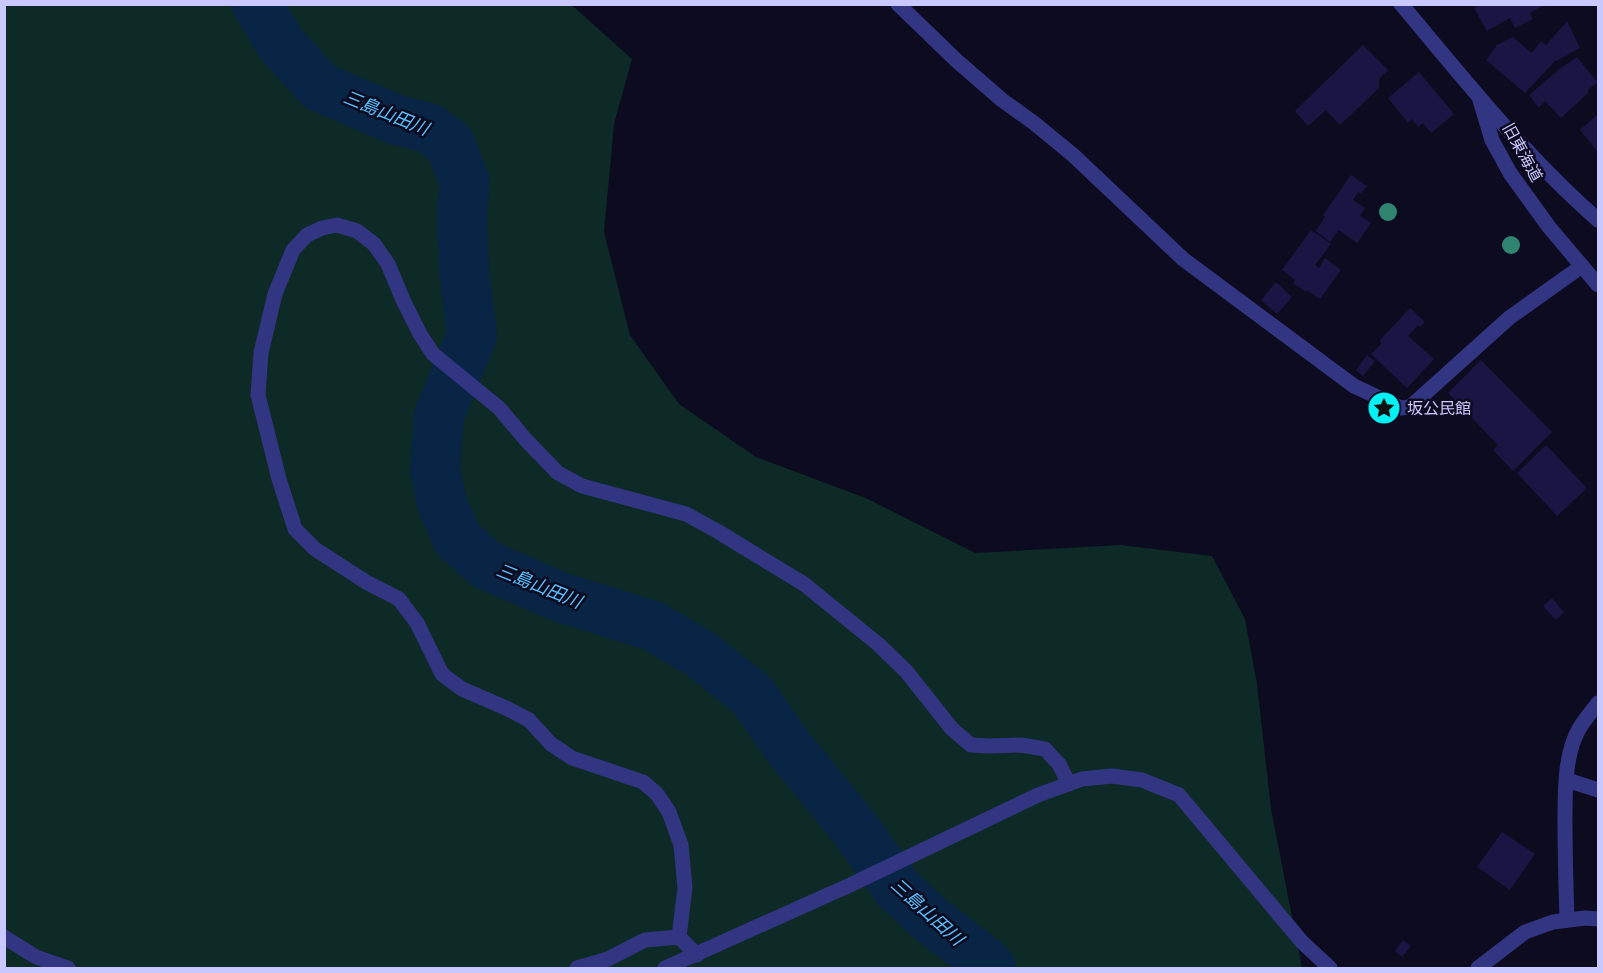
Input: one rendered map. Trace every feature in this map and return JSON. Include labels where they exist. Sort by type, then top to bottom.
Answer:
[{"type":"street","points":[[898,4],[957,61],[1002,100],[1073,155],[1183,258],[1354,386],[1401,408],[1410,407],[1509,318],[1582,266]]},
{"type":"street","name":"旧東海道","points":[[1401,4],[1479,97],[1492,140],[1510,173],[1549,226],[1599,285]]},
{"type":"street","points":[[1479,97],[1565,191],[1599,220]]},
{"type":"street","points":[[697,955],[680,937],[685,888],[681,845],[669,812],[657,794],[643,782],[572,758],[551,744],[529,720],[462,689],[442,674],[417,623],[399,599],[366,582],[315,549],[295,529],[279,479],[258,395],[261,353],[275,294],[293,250],[307,235],[322,228],[337,225],[357,231],[374,244],[388,264],[420,334],[433,354],[499,408],[558,473],[582,486],[686,514],[717,531],[804,584],[878,644],[906,672],[952,729],[971,745],[1021,745],[1045,749],[1059,764],[1069,784]]},
{"type":"street","points":[[1567,920],[1565,792],[1569,761],[1579,729],[1599,703]]},
{"type":"street","points":[[665,969],[850,885],[1038,795],[1082,779],[1112,776],[1142,780],[1179,795],[1302,942],[1330,969]]},
{"type":"street","points":[[1567,780],[1599,790]]},
{"type":"street","points":[[1478,969],[1526,932],[1553,922],[1586,918],[1599,919]]},
{"type":"street","points":[[4,937],[36,957],[68,969]]},
{"type":"street","points":[[577,969],[608,959],[645,940],[680,937]]},
{"type":"green space","points":[[5,4],[567,4],[575,8],[632,59],[614,124],[604,232],[630,335],[679,404],[756,457],[868,499],[975,553],[1121,545],[1212,556],[1245,619],[1257,684],[1271,809],[1302,968],[5,968]]},
{"type":"building","points":[[1481,4],[1546,4],[1530,13],[1533,19],[1515,28],[1510,18],[1487,31],[1474,8]]},
{"type":"building","points":[[1567,21],[1580,48],[1554,62],[1525,93],[1486,60],[1497,45],[1513,37],[1532,53],[1541,41],[1546,45]]},
{"type":"building","points":[[1363,45],[1388,70],[1379,79],[1379,88],[1340,125],[1326,110],[1308,126],[1295,111]]},
{"type":"building","points":[[1577,57],[1597,82],[1561,118],[1545,101],[1539,108],[1529,95]]},
{"type":"building","points":[[1419,72],[1454,114],[1431,133],[1423,123],[1418,127],[1412,119],[1408,123],[1388,98]]},
{"type":"building","points":[[1598,114],[1598,152],[1580,130]]},
{"type":"building","points":[[1351,175],[1367,186],[1361,194],[1358,192],[1353,200],[1365,208],[1360,216],[1371,223],[1357,243],[1339,230],[1330,242],[1316,231],[1325,217],[1323,215]]},
{"type":"building","points":[[1311,230],[1331,244],[1315,265],[1319,268],[1325,258],[1341,270],[1320,299],[1293,283],[1295,280],[1282,270]]},
{"type":"building","points":[[1276,282],[1292,297],[1277,314],[1261,300]]},
{"type":"building","points":[[1410,308],[1425,322],[1420,327],[1418,325],[1408,336],[1434,359],[1407,388],[1371,354],[1381,344],[1380,340]]},
{"type":"building","points":[[1367,355],[1375,361],[1363,376],[1356,370]]},
{"type":"building","points":[[1481,360],[1552,432],[1513,471],[1493,450],[1498,445],[1448,393]]},
{"type":"building","points":[[1546,445],[1587,488],[1557,516],[1517,473]]},
{"type":"building","points":[[1552,598],[1564,612],[1556,620],[1543,606]]},
{"type":"building","points":[[1502,832],[1535,854],[1510,890],[1477,867]]},
{"type":"building","points":[[1403,940],[1411,946],[1402,957],[1395,951]]},
{"type":"waterway","name":"三島山田川","points":[[257,4],[281,44],[320,87],[397,120],[429,128],[450,144],[465,182],[462,213],[464,270],[472,335],[439,415],[435,470],[442,504],[458,540],[487,565],[560,597],[653,626],[702,655],[752,695],[789,748],[856,830],[897,888],[929,918],[991,968]]},
{"type":"place","name":"坂公民館","points":[[1384,408]]}]
